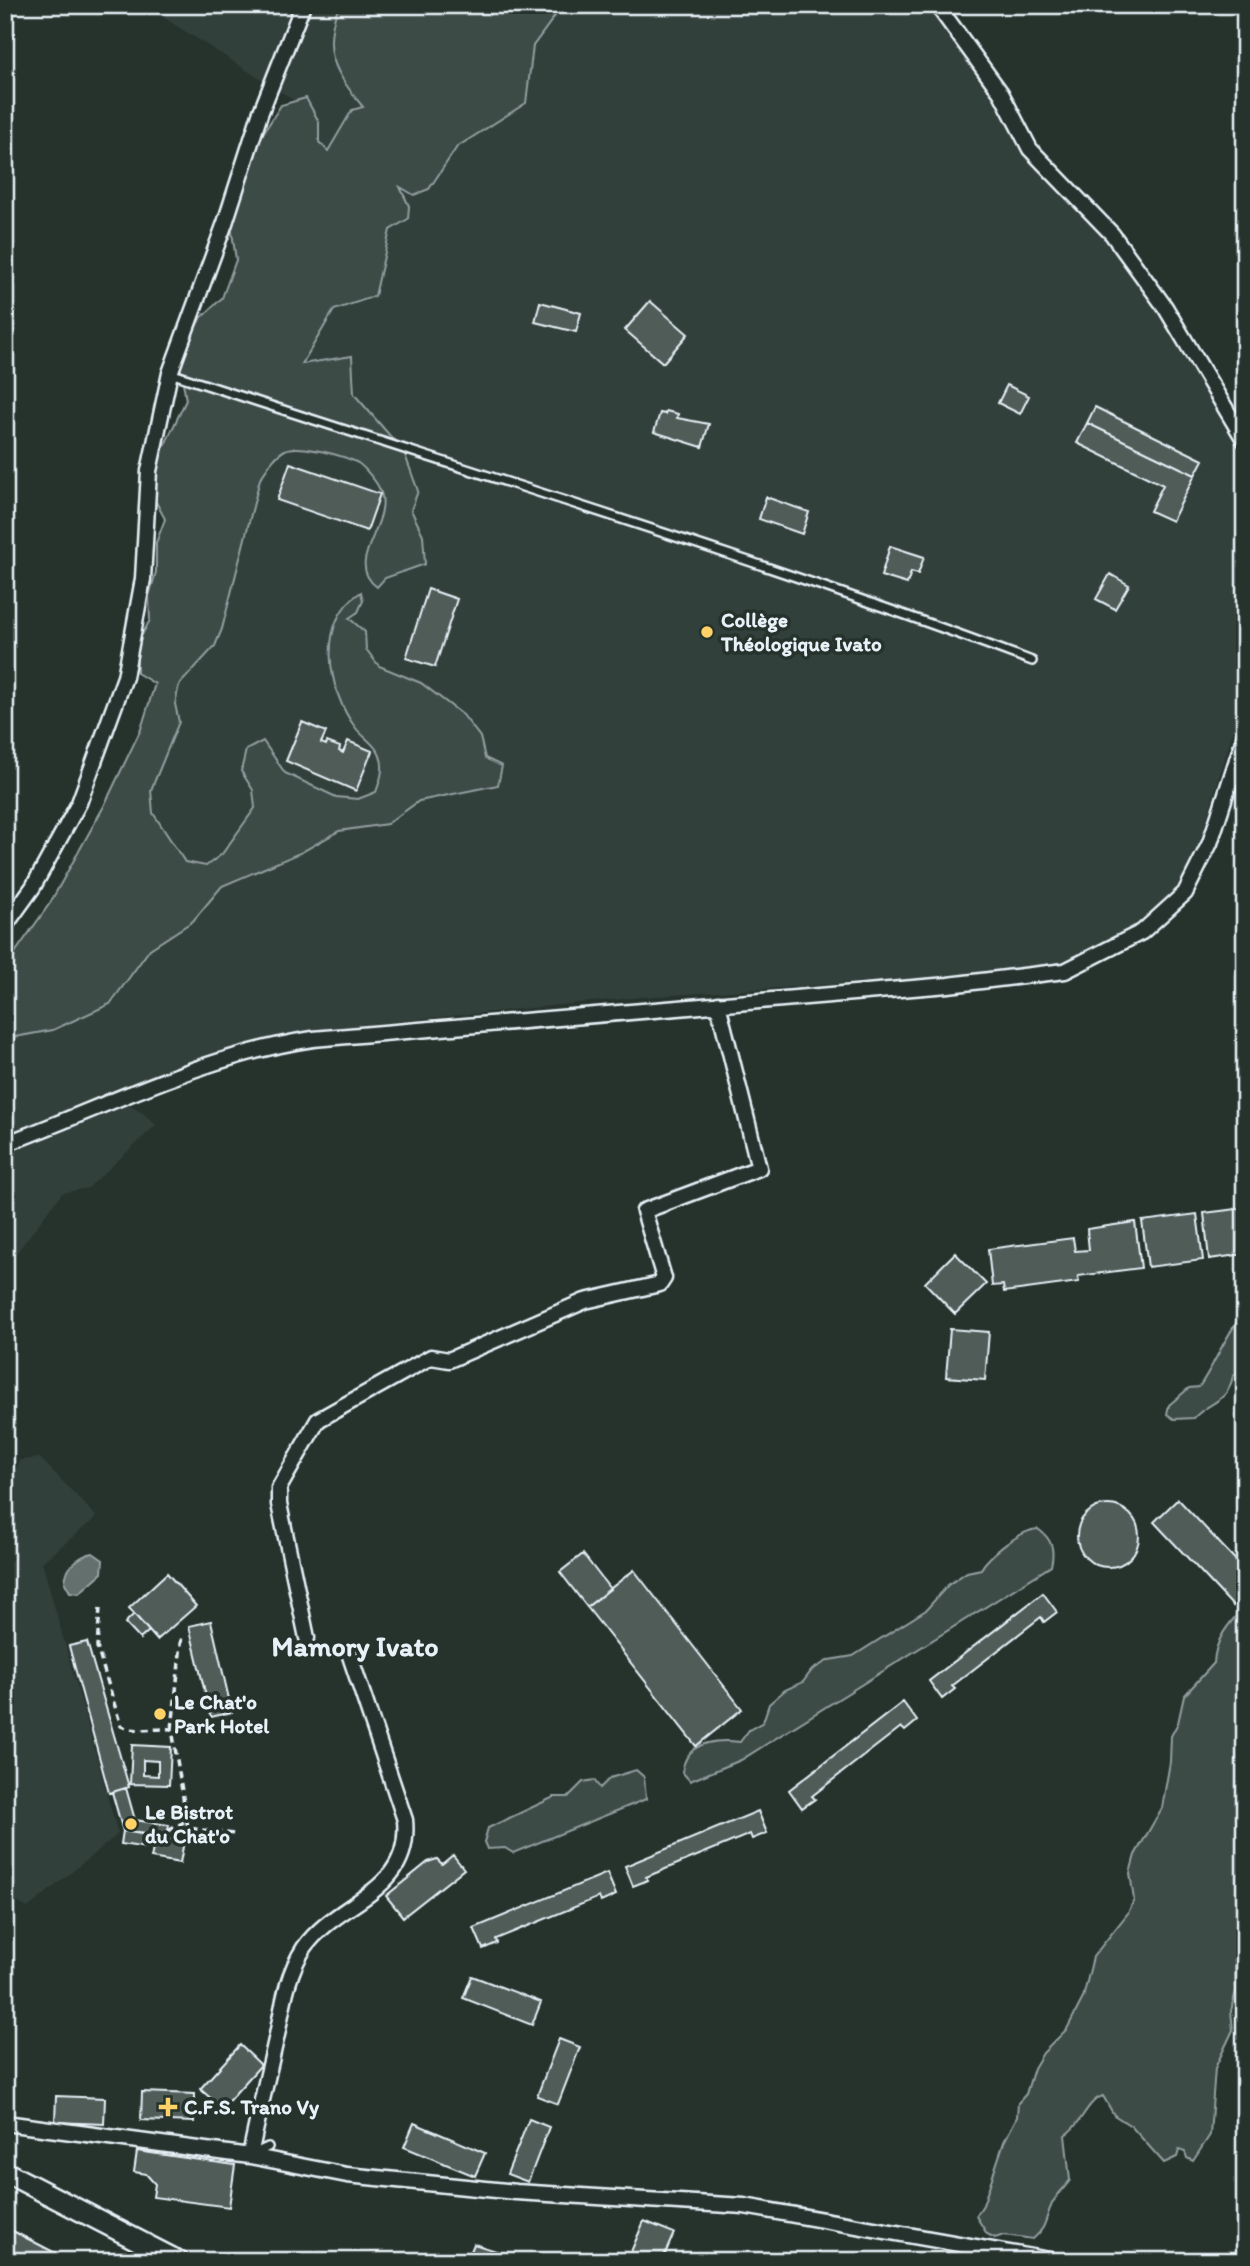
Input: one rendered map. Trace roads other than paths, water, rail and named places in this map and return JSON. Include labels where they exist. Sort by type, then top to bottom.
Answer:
[{"type":"main road","points":[[5,2172],[178,2261]]},
{"type":"street","points":[[5,926],[33,887],[79,803],[125,677],[143,579],[149,471],[170,373],[225,223],[260,114],[303,5]]},
{"type":"street","points":[[937,5],[1002,93],[1030,149],[1112,234],[1165,307],[1245,441]]},
{"type":"street","points":[[5,1143],[219,1059],[265,1046],[313,1039],[961,984],[1065,971],[1131,938],[1167,911],[1185,893],[1210,843],[1245,735]]},
{"type":"street","points":[[307,1638],[279,1504],[279,1488],[318,1420],[431,1357],[449,1360],[585,1301],[660,1284],[664,1278],[644,1211],[759,1168],[718,1004]]},
{"type":"street","points":[[250,2156],[290,1974],[316,1934],[386,1882],[399,1864],[407,1840],[405,1821],[349,1653]]},
{"type":"street","points":[[5,2123],[250,2156],[347,2175],[516,2192],[744,2206],[1055,2261]]},
{"type":"lane","points":[[170,373],[684,538],[878,603],[1032,660]]},
{"type":"lane","points":[[250,2156],[268,2147]]},
{"type":"place","name":"Collège Théologique Ivato","points":[[707,632]]},
{"type":"place","name":"Le Chat'o Park Hotel","points":[[160,1714]]},
{"type":"place","name":"Le Bistrot du Chat'o","points":[[131,1824]]},
{"type":"place","name":"C.F.S. Trano Vy","points":[[168,2107]]},
{"type":"district","name":"Mamory Ivato","points":[[355,1646]]}]
